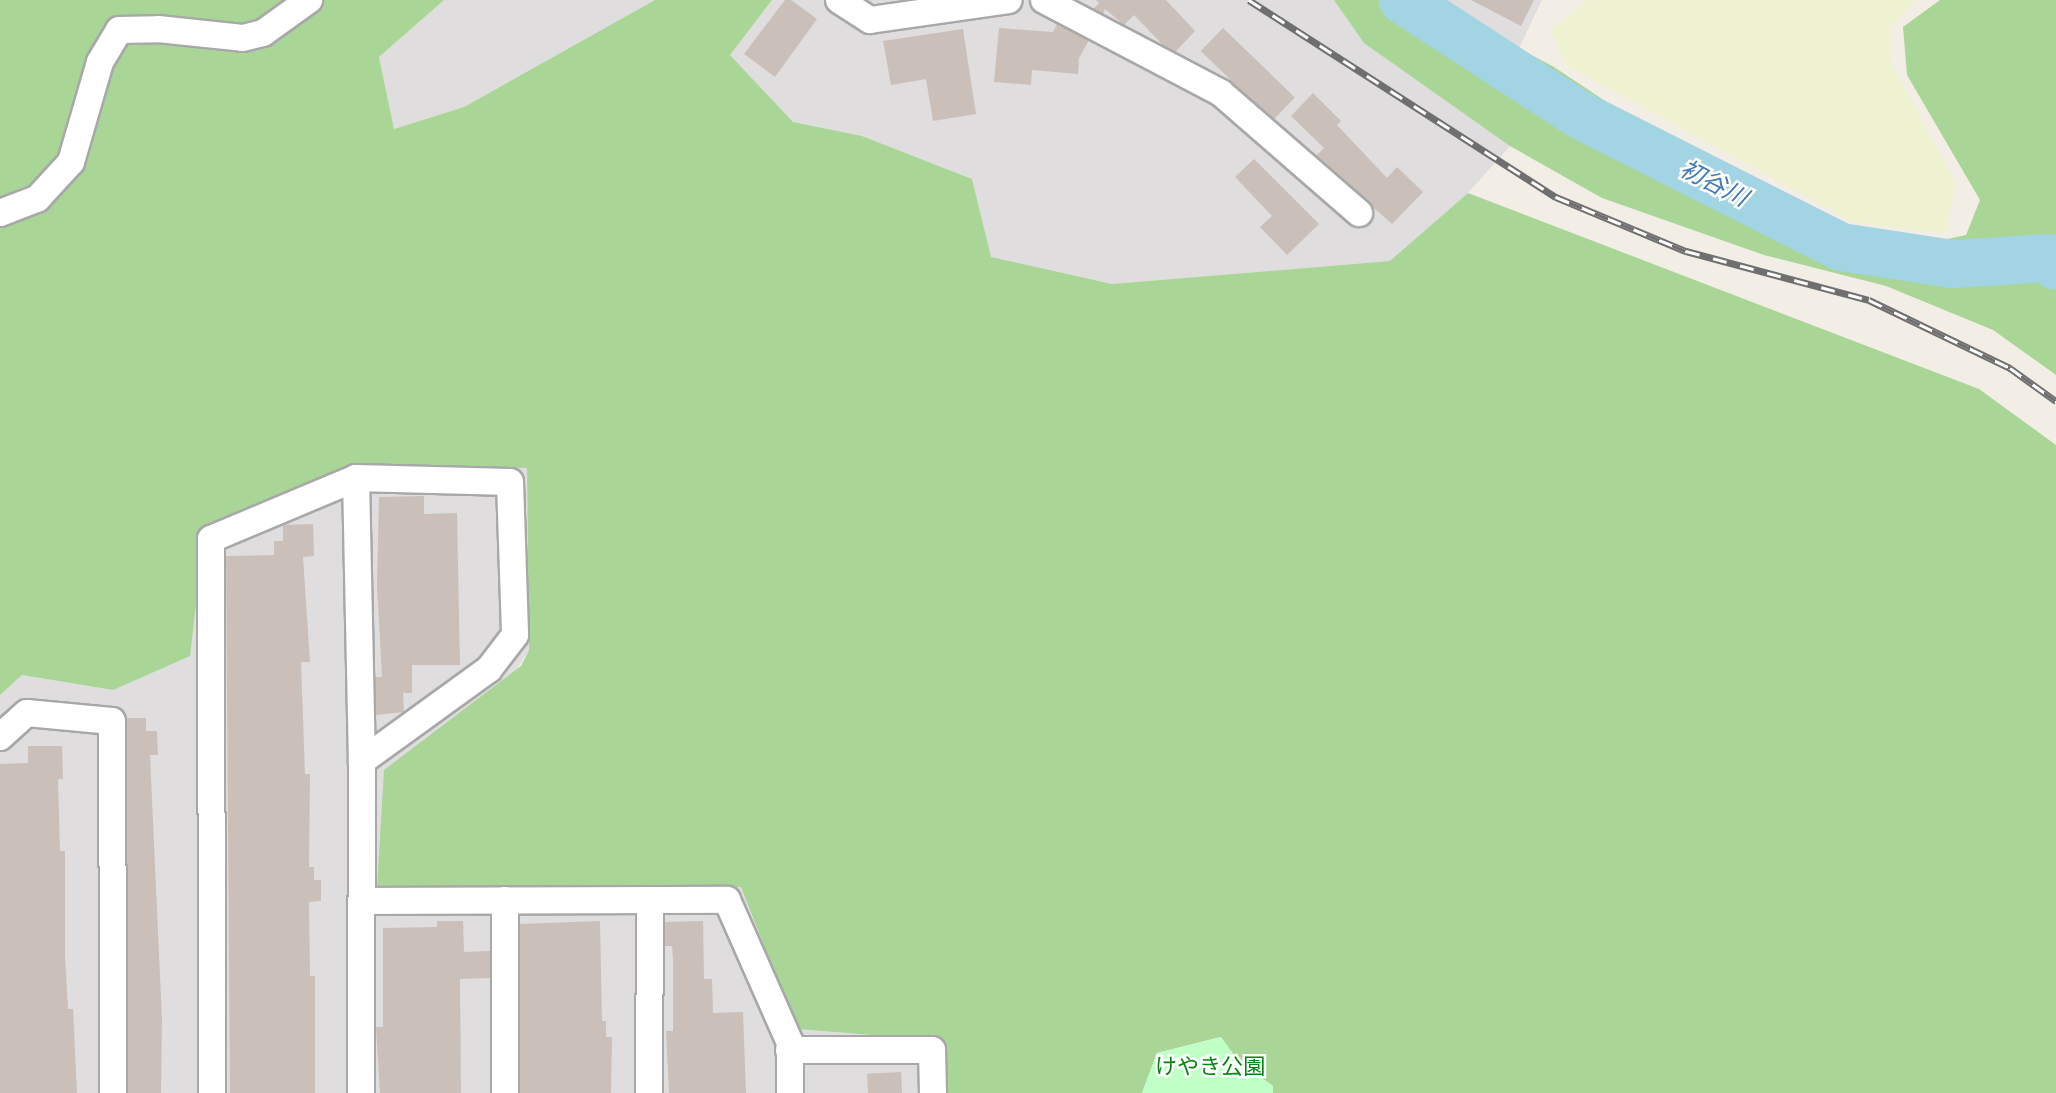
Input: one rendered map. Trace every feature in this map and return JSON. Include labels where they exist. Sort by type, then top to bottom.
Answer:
[{"type":"street","points":[[0,213],[37,199],[71,162],[100,62],[118,30],[243,38],[263,33],[309,0]]},
{"type":"street","points":[[839,0],[870,20],[1009,0]]},
{"type":"street","points":[[1044,0],[1221,93],[1359,213]]},
{"type":"street","points":[[212,1093],[211,539],[356,478],[510,482],[515,635],[489,669],[362,761]]},
{"type":"street","points":[[356,478],[362,761],[361,1093]]},
{"type":"street","points":[[0,737],[27,713],[111,721],[113,1093]]},
{"type":"street","points":[[505,900],[505,1093]]},
{"type":"street","points":[[650,900],[650,1093]]},
{"type":"street","points":[[362,901],[727,900],[790,1043],[790,1093]]},
{"type":"street","points":[[789,1050],[932,1050],[933,1093]]},
{"type":"shaded area","points":[[444,0],[655,0],[464,107],[394,129],[379,57]]},
{"type":"shaded area","points":[[772,0],[1542,0],[1519,48],[1554,67],[1510,146],[1468,193],[1391,261],[1112,284],[990,257],[972,179],[862,136],[793,122],[730,55]]},
{"type":"shaded area","points":[[354,465],[527,468],[529,650],[377,889],[742,887],[797,1029],[946,1041],[946,1093],[0,1093],[0,695],[22,675],[113,690],[204,535]]},
{"type":"green space","points":[[0,0],[444,0],[379,57],[394,129],[464,107],[655,0],[772,0],[730,55],[793,122],[862,136],[972,179],[991,257],[1112,284],[1390,261],[1468,193],[1979,389],[2056,445],[2056,1093],[1273,1093],[1273,1086],[1240,1063],[1220,1037],[1157,1053],[1142,1093],[946,1093],[946,1041],[797,1029],[741,887],[377,889],[384,770],[521,666],[529,650],[527,468],[354,465],[204,535],[190,656],[113,690],[22,675],[0,695]]},
{"type":"green space","points":[[1334,0],[1441,0],[1465,20],[1554,67],[1733,186],[1836,233],[1910,247],[1966,235],[1980,200],[1907,75],[1903,27],[1940,0],[2056,0],[2056,375],[1993,330],[1886,286],[1764,255],[1602,198],[1510,146],[1364,43]]},
{"type":"green space","points":[[1587,0],[1915,0],[1891,27],[1892,64],[1956,184],[1946,234],[1853,222],[1566,65],[1551,30]]},
{"type":"green space","name":"けやき公園","points":[[1221,1037],[1240,1063],[1273,1086],[1273,1093],[1142,1093],[1157,1053]]},
{"type":"building","points":[[785,0],[791,0],[817,19],[775,77],[744,54]]},
{"type":"building","points":[[1096,0],[1166,0],[1195,31],[1175,52],[1163,45],[1134,15],[1124,25],[1105,9],[1103,14],[1093,9],[1099,3]]},
{"type":"building","points":[[1471,0],[1534,0],[1521,26]]},
{"type":"building","points":[[1057,24],[1089,40],[1079,58],[1078,74],[1032,70],[1031,85],[994,82],[999,28],[1053,32]]},
{"type":"building","points":[[1223,28],[1295,97],[1273,120],[1201,51]]},
{"type":"building","points":[[963,29],[976,114],[933,121],[926,79],[891,85],[883,41]]},
{"type":"building","points":[[1313,93],[1341,121],[1337,125],[1387,178],[1397,167],[1423,192],[1392,224],[1316,156],[1324,148],[1291,116]]},
{"type":"building","points":[[1254,159],[1319,224],[1287,255],[1260,227],[1272,216],[1235,177]]},
{"type":"building","points":[[424,496],[424,514],[457,513],[460,665],[412,665],[412,693],[403,693],[404,712],[376,715],[375,677],[382,677],[377,586],[379,497]]},
{"type":"building","points":[[313,524],[314,556],[303,557],[310,662],[301,662],[305,774],[310,774],[309,867],[314,867],[314,880],[321,880],[321,901],[309,902],[310,976],[315,976],[315,1093],[230,1093],[226,556],[274,555],[274,541],[283,541],[283,525]]},
{"type":"building","points":[[126,718],[146,718],[146,731],[157,731],[158,755],[150,755],[162,1020],[161,1093],[128,1093]]},
{"type":"building","points":[[28,746],[62,746],[63,779],[58,779],[60,851],[65,851],[65,956],[68,1009],[73,1009],[77,1093],[0,1093],[0,764],[28,763]]},
{"type":"building","points":[[437,921],[463,921],[464,952],[490,951],[490,978],[460,979],[461,1093],[380,1093],[376,1027],[383,1027],[383,928],[437,927]]},
{"type":"building","points":[[600,921],[602,1021],[606,1021],[606,1037],[612,1037],[611,1093],[520,1093],[520,924]]},
{"type":"building","points":[[703,921],[704,979],[712,979],[713,1013],[743,1012],[746,1093],[669,1093],[666,1031],[673,1031],[673,959],[672,946],[665,946],[665,922]]},
{"type":"building","points":[[901,1072],[902,1093],[868,1093],[867,1074]]},
{"type":"waterway","name":"初谷川","points":[[1403,0],[1580,115],[1841,247],[1953,264],[2048,258],[2056,266]]},
{"type":"railway","points":[[1249,0],[1556,197],[1686,251],[1869,300],[2010,368],[2056,401]]}]
